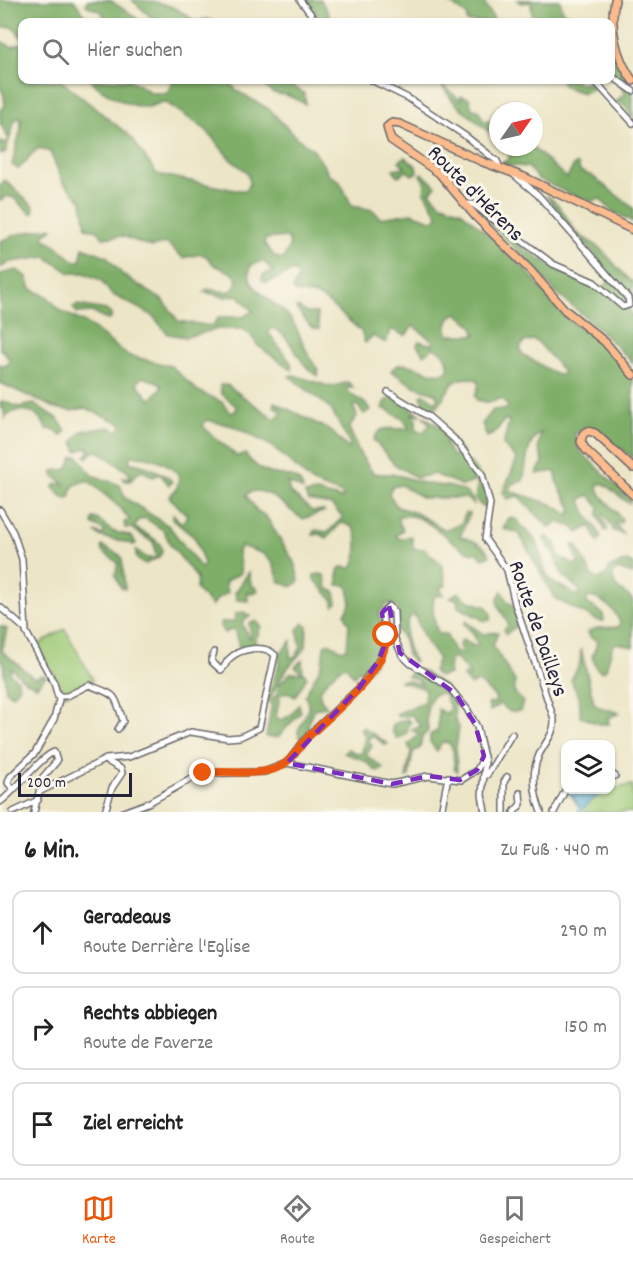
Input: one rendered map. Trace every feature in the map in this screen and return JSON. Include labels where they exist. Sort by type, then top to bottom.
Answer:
[{"type":"main road","points":[[613,18],[615,0]]},
{"type":"main road","points":[[615,44],[623,66],[633,81]]},
{"type":"main road","name":"Route d'Hérens","points":[[633,230],[514,172],[400,124],[389,125],[386,132],[391,140],[434,169],[464,204],[531,270],[567,311],[605,342],[633,375]]},
{"type":"main road","points":[[633,468],[595,434],[588,431],[583,435],[581,442],[586,450],[633,495]]},
{"type":"street","points":[[300,0],[314,18]]},
{"type":"street","points":[[615,78],[633,91]]},
{"type":"street","points":[[379,84],[408,98],[459,132],[497,161],[501,168]]},
{"type":"street","points":[[598,84],[633,123]]},
{"type":"street","points":[[464,204],[473,204],[559,267],[594,282],[621,306],[629,305],[628,298],[538,195],[515,177],[514,172]]},
{"type":"street","name":"Route de Dailleys","points":[[388,392],[429,417],[454,439],[483,477],[490,504],[485,539],[507,570],[515,604],[555,721],[536,769],[535,789],[541,812]]},
{"type":"street","points":[[0,510],[13,532],[22,559],[25,629]]},
{"type":"street","points":[[0,606],[25,629],[54,683],[58,696],[55,716],[35,753],[10,777],[8,783],[13,789]]},
{"type":"street","points":[[123,812],[148,803],[200,774],[264,772],[287,763],[309,736],[359,688],[379,660],[386,641],[381,613],[389,606],[395,614],[395,639],[400,652],[410,663],[437,677],[453,691],[476,724],[484,756],[482,795],[485,812]]},
{"type":"street","points":[[39,792],[105,760],[129,757],[193,731],[228,738],[240,737],[259,728],[276,659],[274,653],[262,648],[251,650],[230,657],[221,670],[211,661],[214,652]]},
{"type":"street","points":[[58,696],[67,696],[89,685],[112,693],[123,721],[118,729]]},
{"type":"street","points":[[484,778],[512,734]]},
{"type":"street","points":[[0,802],[21,784],[47,756],[54,753],[57,760],[43,777],[36,812]]},
{"type":"street","points":[[287,763],[392,784],[418,777],[462,779],[477,770],[484,756]]},
{"type":"street","points":[[105,760],[119,767],[122,773],[112,788],[105,812]]},
{"type":"street","points":[[441,812],[448,777]]},
{"type":"street","points":[[504,812],[504,782],[507,777]]},
{"type":"street","points":[[514,812],[521,804],[520,793]]},
{"type":"street","points":[[554,812],[563,794]]},
{"type":"street","points":[[13,812],[39,802]]},
{"type":"highlighted area","points":[[389,606],[400,653],[456,694],[475,724],[484,756],[477,770],[460,780],[428,776],[392,784],[287,763],[359,688],[379,660],[386,641],[382,613]]},
{"type":"green space","points":[[0,0],[74,0],[86,18],[18,18],[18,34],[12,27],[0,27]]},
{"type":"green space","points":[[87,0],[110,0],[136,18],[102,18],[104,13],[86,5]]},
{"type":"green space","points":[[132,0],[165,4],[190,18],[168,17],[152,18]]},
{"type":"green space","points":[[305,0],[321,0],[331,18],[318,18]]},
{"type":"green space","points":[[445,0],[482,0],[493,18],[467,18],[467,15]]},
{"type":"green space","points":[[517,0],[560,0],[562,9],[570,18],[535,18],[532,16],[531,2],[521,3]]},
{"type":"green space","points":[[0,41],[12,47],[18,45],[18,84],[65,84],[130,136],[157,174],[235,190],[246,190],[250,183],[247,172],[231,160],[206,130],[165,102],[146,107],[131,104],[108,94],[95,84],[137,84],[152,93],[167,93],[171,84],[231,84],[237,91],[269,109],[297,138],[313,149],[330,176],[339,180],[352,206],[373,210],[380,218],[412,213],[431,220],[436,219],[438,215],[424,192],[425,183],[420,175],[422,173],[436,186],[430,192],[440,203],[461,211],[489,235],[528,272],[562,314],[606,348],[633,380],[633,458],[592,427],[585,427],[575,434],[579,450],[631,500],[630,503],[627,502],[603,483],[597,486],[601,495],[622,519],[621,523],[615,523],[623,534],[614,531],[604,514],[602,516],[608,530],[605,531],[598,516],[599,507],[589,495],[581,499],[601,537],[598,542],[590,526],[578,533],[573,527],[558,522],[549,527],[518,496],[507,499],[503,492],[517,459],[503,445],[509,421],[505,419],[494,434],[487,437],[482,424],[493,410],[507,409],[508,406],[501,398],[490,403],[477,400],[475,397],[478,382],[476,379],[467,378],[460,379],[451,385],[435,409],[426,408],[421,396],[424,394],[435,402],[438,398],[435,393],[414,386],[391,371],[402,364],[432,373],[447,372],[447,360],[440,351],[433,348],[424,355],[417,345],[419,341],[433,345],[433,341],[413,326],[405,336],[391,329],[386,343],[373,336],[365,343],[361,331],[325,300],[316,295],[295,292],[293,288],[299,276],[293,271],[267,283],[262,280],[263,275],[273,271],[263,261],[251,265],[249,273],[255,287],[292,321],[313,364],[319,371],[318,376],[311,372],[286,338],[273,328],[268,332],[291,363],[292,370],[258,346],[250,334],[242,329],[218,329],[186,337],[168,334],[152,315],[111,294],[101,280],[84,273],[70,273],[46,257],[10,262],[0,268],[0,241],[18,234],[52,227],[53,229],[43,235],[43,238],[56,245],[74,261],[80,261],[83,247],[106,256],[123,275],[164,301],[178,321],[212,326],[219,317],[243,317],[253,311],[238,295],[225,297],[204,292],[207,289],[228,292],[234,289],[237,279],[232,273],[214,265],[206,256],[201,254],[183,258],[166,243],[152,247],[122,236],[103,238],[98,231],[86,228],[82,201],[63,182],[50,152],[39,148],[18,169],[12,165],[21,128],[20,117],[15,120],[5,153],[0,154],[0,142],[7,143],[9,139],[0,123],[0,110],[5,106],[4,95],[0,88]],"holes":[[[287,237],[290,245],[283,259],[275,257],[264,243],[266,239]],[[456,313],[472,325],[476,335],[449,335],[447,326],[449,319]],[[533,340],[538,342],[563,374],[557,375],[522,354],[520,348],[524,342]],[[541,433],[538,447],[543,462],[536,474],[555,471],[558,485],[572,509],[569,515],[551,504],[510,491],[512,484],[523,481],[529,448]]]},
{"type":"green space","points":[[615,56],[633,95],[633,120],[625,105],[616,102],[624,94],[615,76]]},
{"type":"green space","points":[[262,84],[291,84],[304,93],[306,104],[289,96],[273,93]]},
{"type":"green space","points":[[440,84],[460,100],[461,96],[469,98],[472,109],[478,110],[484,121],[489,121],[489,132],[455,103]]},
{"type":"green space","points":[[563,84],[591,84],[594,88],[583,93],[565,87]]},
{"type":"green space","points":[[510,156],[542,156],[567,178],[574,165],[578,164],[580,171],[592,176],[633,208],[633,222],[612,211],[600,199],[591,201],[581,199],[538,179],[528,167],[504,165],[502,162],[508,160]]},
{"type":"green space","points":[[405,157],[416,166],[417,172],[412,175],[407,171],[398,176],[393,169],[405,167],[399,161]]},
{"type":"green space","points":[[5,180],[34,207],[33,213],[30,213],[14,198],[8,196],[0,201],[0,185]]},
{"type":"green space","points":[[546,195],[559,206],[577,233],[602,250],[633,282],[633,297],[626,300],[633,319],[633,363],[594,324],[556,293],[530,262],[479,214],[480,211],[523,247],[556,269],[599,288],[605,286],[610,277],[599,259],[562,219]]},
{"type":"green space","points":[[17,270],[27,277],[31,289],[48,297],[61,311],[87,324],[127,355],[171,366],[198,391],[222,402],[231,413],[236,411],[236,406],[221,393],[220,385],[227,385],[275,419],[282,412],[274,406],[274,402],[330,430],[349,449],[350,444],[330,408],[289,376],[294,375],[331,387],[348,382],[354,388],[346,388],[349,392],[370,410],[364,414],[357,405],[353,406],[357,416],[349,428],[360,454],[373,473],[394,474],[425,483],[449,486],[462,490],[472,498],[474,504],[465,498],[423,498],[401,485],[392,487],[389,494],[397,507],[416,513],[446,530],[462,523],[465,513],[470,513],[460,537],[478,543],[490,556],[482,558],[478,553],[469,552],[419,518],[397,517],[403,530],[396,536],[400,539],[411,536],[414,549],[425,549],[441,564],[446,586],[440,587],[443,595],[435,596],[434,615],[439,634],[446,634],[455,653],[462,652],[459,645],[462,640],[474,646],[478,645],[473,633],[464,624],[465,621],[483,634],[498,632],[493,646],[515,681],[514,692],[523,702],[520,711],[510,712],[500,704],[490,711],[488,704],[496,702],[495,697],[479,682],[470,685],[463,677],[464,675],[470,677],[470,675],[456,658],[450,658],[449,674],[439,677],[433,671],[438,658],[426,642],[414,614],[406,630],[407,644],[415,661],[413,662],[407,655],[404,640],[397,630],[398,609],[393,604],[386,604],[379,613],[384,638],[374,664],[364,677],[359,670],[354,676],[346,666],[330,677],[320,694],[327,707],[313,709],[305,737],[299,738],[298,731],[309,707],[305,695],[322,664],[324,646],[328,643],[342,650],[347,648],[349,625],[345,614],[351,602],[347,585],[338,585],[338,570],[341,567],[352,568],[357,549],[356,533],[347,524],[341,523],[327,538],[320,534],[313,535],[315,530],[328,532],[343,517],[331,505],[309,501],[305,494],[317,492],[343,498],[342,494],[313,483],[272,446],[233,426],[206,420],[203,425],[205,429],[236,456],[245,454],[264,471],[294,478],[303,490],[287,482],[290,492],[312,511],[325,511],[303,519],[269,494],[253,491],[246,495],[257,511],[266,516],[295,564],[299,581],[292,587],[280,582],[273,564],[264,554],[241,546],[238,551],[241,573],[227,580],[225,585],[228,593],[218,598],[212,606],[196,589],[197,578],[170,544],[164,531],[145,518],[137,521],[135,527],[158,542],[162,552],[158,558],[146,564],[139,561],[136,550],[147,558],[156,558],[154,543],[131,528],[125,528],[124,522],[130,520],[119,507],[90,482],[84,481],[73,486],[70,497],[65,499],[53,488],[56,484],[64,484],[53,475],[53,471],[67,469],[73,457],[78,456],[92,475],[120,485],[125,498],[169,526],[201,568],[204,564],[195,538],[172,519],[173,514],[180,522],[183,522],[187,515],[169,497],[177,488],[179,476],[158,460],[132,456],[129,459],[131,463],[153,470],[165,476],[172,482],[169,485],[160,474],[153,477],[141,470],[130,481],[125,481],[123,477],[130,478],[128,472],[98,451],[92,452],[87,458],[85,456],[89,452],[89,447],[77,451],[73,442],[82,431],[110,427],[117,431],[122,427],[120,423],[85,408],[71,411],[55,408],[0,383],[0,364],[5,366],[10,362],[4,351],[0,350],[0,274]],"holes":[[[142,377],[158,382],[162,387],[150,400],[137,383]]]},
{"type":"green space","points":[[77,305],[106,310],[111,314],[111,319],[107,320],[92,312],[77,313],[73,307]]},
{"type":"green space","points":[[296,308],[307,313],[317,313],[319,329],[311,327]]},
{"type":"green space","points":[[390,398],[395,398],[421,415],[412,414],[416,419],[416,431],[423,432],[430,425],[423,416],[446,430],[462,452],[459,453],[448,438],[446,444],[452,455],[471,463],[482,478],[487,508],[480,505],[475,498],[478,480],[463,486],[434,474],[417,478],[394,464],[374,440],[377,434],[384,429],[409,428],[403,419],[383,408]]},
{"type":"green space","points":[[0,402],[18,407],[34,404],[58,419],[66,431],[61,436],[55,430],[46,429],[40,418],[31,412],[12,413],[6,416],[5,420],[4,410],[0,407]]},
{"type":"green space","points":[[93,518],[112,531],[130,536],[136,544],[98,535],[95,532],[102,535],[105,531],[92,524]]},
{"type":"green space","points":[[509,518],[516,519],[535,540],[550,579],[574,594],[579,595],[580,591],[562,574],[552,551],[544,540],[546,536],[556,544],[559,556],[574,565],[579,562],[572,545],[577,545],[592,576],[598,579],[606,575],[610,567],[627,561],[633,564],[633,574],[617,569],[613,573],[613,579],[617,587],[633,601],[633,647],[617,643],[613,645],[606,669],[602,672],[597,669],[592,657],[598,641],[590,637],[588,632],[597,628],[618,627],[620,623],[615,613],[607,605],[588,597],[586,602],[603,614],[604,621],[599,621],[555,599],[518,532],[503,529]]},
{"type":"green space","points":[[102,546],[120,555],[125,589],[121,588],[115,575],[118,563],[102,551]]},
{"type":"green space","points":[[249,572],[251,584],[258,590],[253,594],[247,592],[248,601],[237,600],[235,593]]},
{"type":"green space","points":[[314,575],[325,576],[327,588],[335,592],[337,603],[334,606],[332,599],[314,579]]},
{"type":"green space","points":[[502,591],[508,602],[513,605],[519,624],[506,634],[504,630],[508,626],[507,621],[498,606]]},
{"type":"green space","points":[[458,592],[467,600],[487,607],[491,614],[490,620],[485,621],[458,607],[457,599],[450,598]]},
{"type":"green space","points":[[243,612],[250,616],[242,623],[249,638],[251,637],[249,623],[256,621],[261,626],[253,647],[246,649],[239,647],[234,629],[224,633],[220,626],[222,622],[234,622],[235,614]]},
{"type":"green space","points":[[304,623],[307,626],[306,647],[286,670],[271,696],[274,699],[281,683],[290,673],[302,673],[295,667],[302,660],[303,672],[307,677],[295,697],[287,692],[280,695],[276,717],[281,720],[291,715],[299,704],[301,712],[278,737],[266,737],[272,703],[267,702],[279,665],[280,653],[291,641],[290,657],[295,657],[301,646],[297,630]]},
{"type":"green space","points":[[0,626],[7,629],[2,651],[34,678],[46,676],[37,686],[25,681],[11,668],[10,674],[18,680],[19,688],[13,695],[6,691],[3,663],[0,659]]},
{"type":"green space","points":[[65,629],[93,680],[66,695],[37,645]]},
{"type":"green space","points":[[581,649],[594,703],[599,707],[620,713],[608,718],[609,724],[599,724],[580,717],[579,701],[571,680],[580,663]]},
{"type":"green space","points":[[414,669],[421,670],[444,685],[454,698],[455,720],[459,728],[456,747],[457,771],[454,768],[453,750],[449,743],[442,742],[437,751],[430,742],[430,735],[438,730],[438,709],[446,714],[450,708],[444,693],[435,694],[428,707],[428,731],[422,737],[420,748],[413,752],[409,776],[406,778],[411,751],[408,745],[419,734],[410,729],[421,727],[412,715],[398,717],[396,714],[424,702],[425,689],[399,681],[407,680],[422,685],[418,680],[407,676]]},
{"type":"green space","points":[[407,719],[411,722],[407,726],[407,734],[397,739],[392,731],[393,724]]},
{"type":"green space","points":[[363,727],[388,744],[385,745],[373,736],[368,738],[372,746],[366,755],[383,768],[380,771],[344,753],[348,749],[358,754],[362,753],[365,735],[360,729]]},
{"type":"green space","points":[[633,785],[633,812],[579,812],[599,794],[615,794],[615,788]]},
{"type":"water","points":[[570,794],[599,794],[581,810]]},
{"type":"waterway","points":[[578,812],[581,809]]},
{"type":"route","points":[[203,773],[264,772],[287,763],[309,736],[363,682],[383,652],[386,635]]}]
